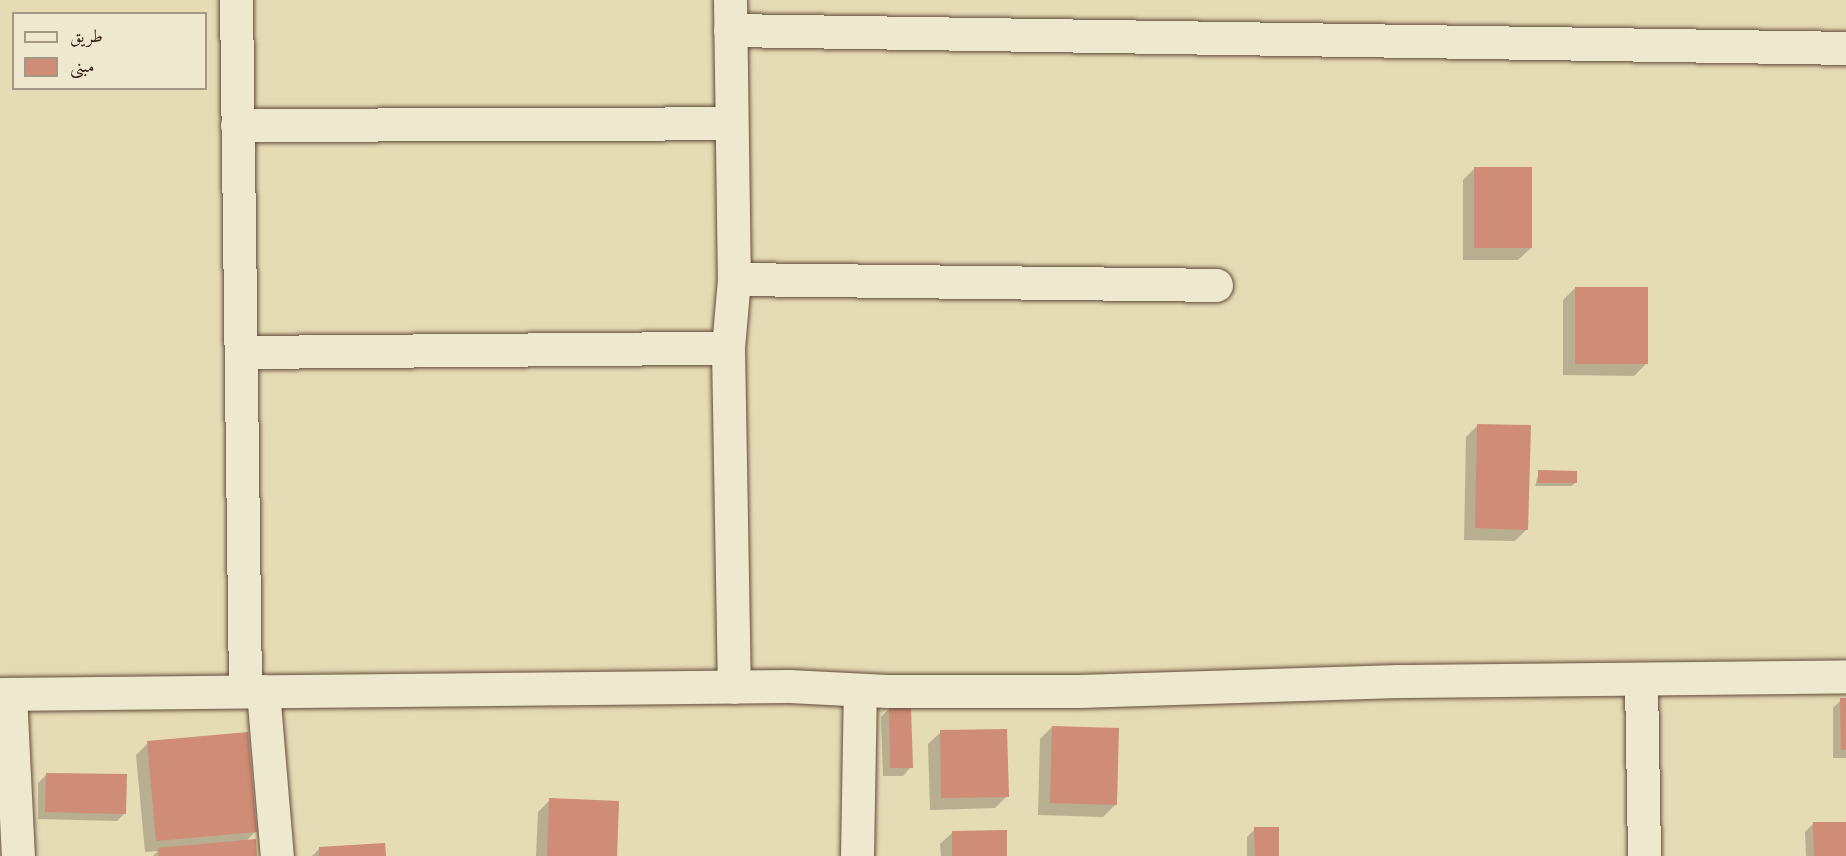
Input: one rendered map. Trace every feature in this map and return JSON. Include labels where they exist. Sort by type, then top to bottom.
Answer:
[{"type":"street","points":[[236,0],[242,352],[254,691],[277,856]]},
{"type":"street","points":[[734,687],[728,348],[734,279],[730,15],[1846,48]]},
{"type":"street","points":[[237,125],[731,123]]},
{"type":"street","points":[[734,279],[1216,285]]},
{"type":"street","points":[[242,352],[728,348]]},
{"type":"street","points":[[18,856],[5,694],[734,687],[860,690],[1641,681],[1846,676]]},
{"type":"street","points":[[1641,681],[1644,856]]},
{"type":"street","points":[[857,856],[860,690]]},
{"type":"building","points":[[1474,167],[1532,167],[1532,248],[1474,248]]},
{"type":"building","points":[[1575,287],[1648,287],[1648,364],[1575,364]]},
{"type":"building","points":[[1477,424],[1531,425],[1528,530],[1475,528]]},
{"type":"building","points":[[1538,470],[1577,471],[1577,483],[1538,483]]},
{"type":"building","points":[[1840,698],[1846,698],[1846,750],[1841,750]]},
{"type":"building","points":[[911,707],[913,768],[890,768],[889,708]]},
{"type":"building","points":[[1052,726],[1119,728],[1117,805],[1050,803]]},
{"type":"building","points":[[1007,729],[1009,797],[941,798],[940,730]]},
{"type":"building","points":[[248,732],[257,832],[156,841],[147,741]]},
{"type":"building","points":[[46,773],[127,774],[126,814],[45,812]]},
{"type":"building","points":[[549,798],[619,801],[617,856],[547,856]]},
{"type":"building","points":[[1813,822],[1846,822],[1846,856],[1814,856]]},
{"type":"building","points":[[1254,827],[1279,827],[1279,856],[1255,856]]},
{"type":"building","points":[[1007,830],[1007,856],[952,856],[952,831]]},
{"type":"building","points":[[256,839],[257,856],[159,856],[158,848]]},
{"type":"building","points":[[385,843],[386,856],[319,856],[319,847]]}]
